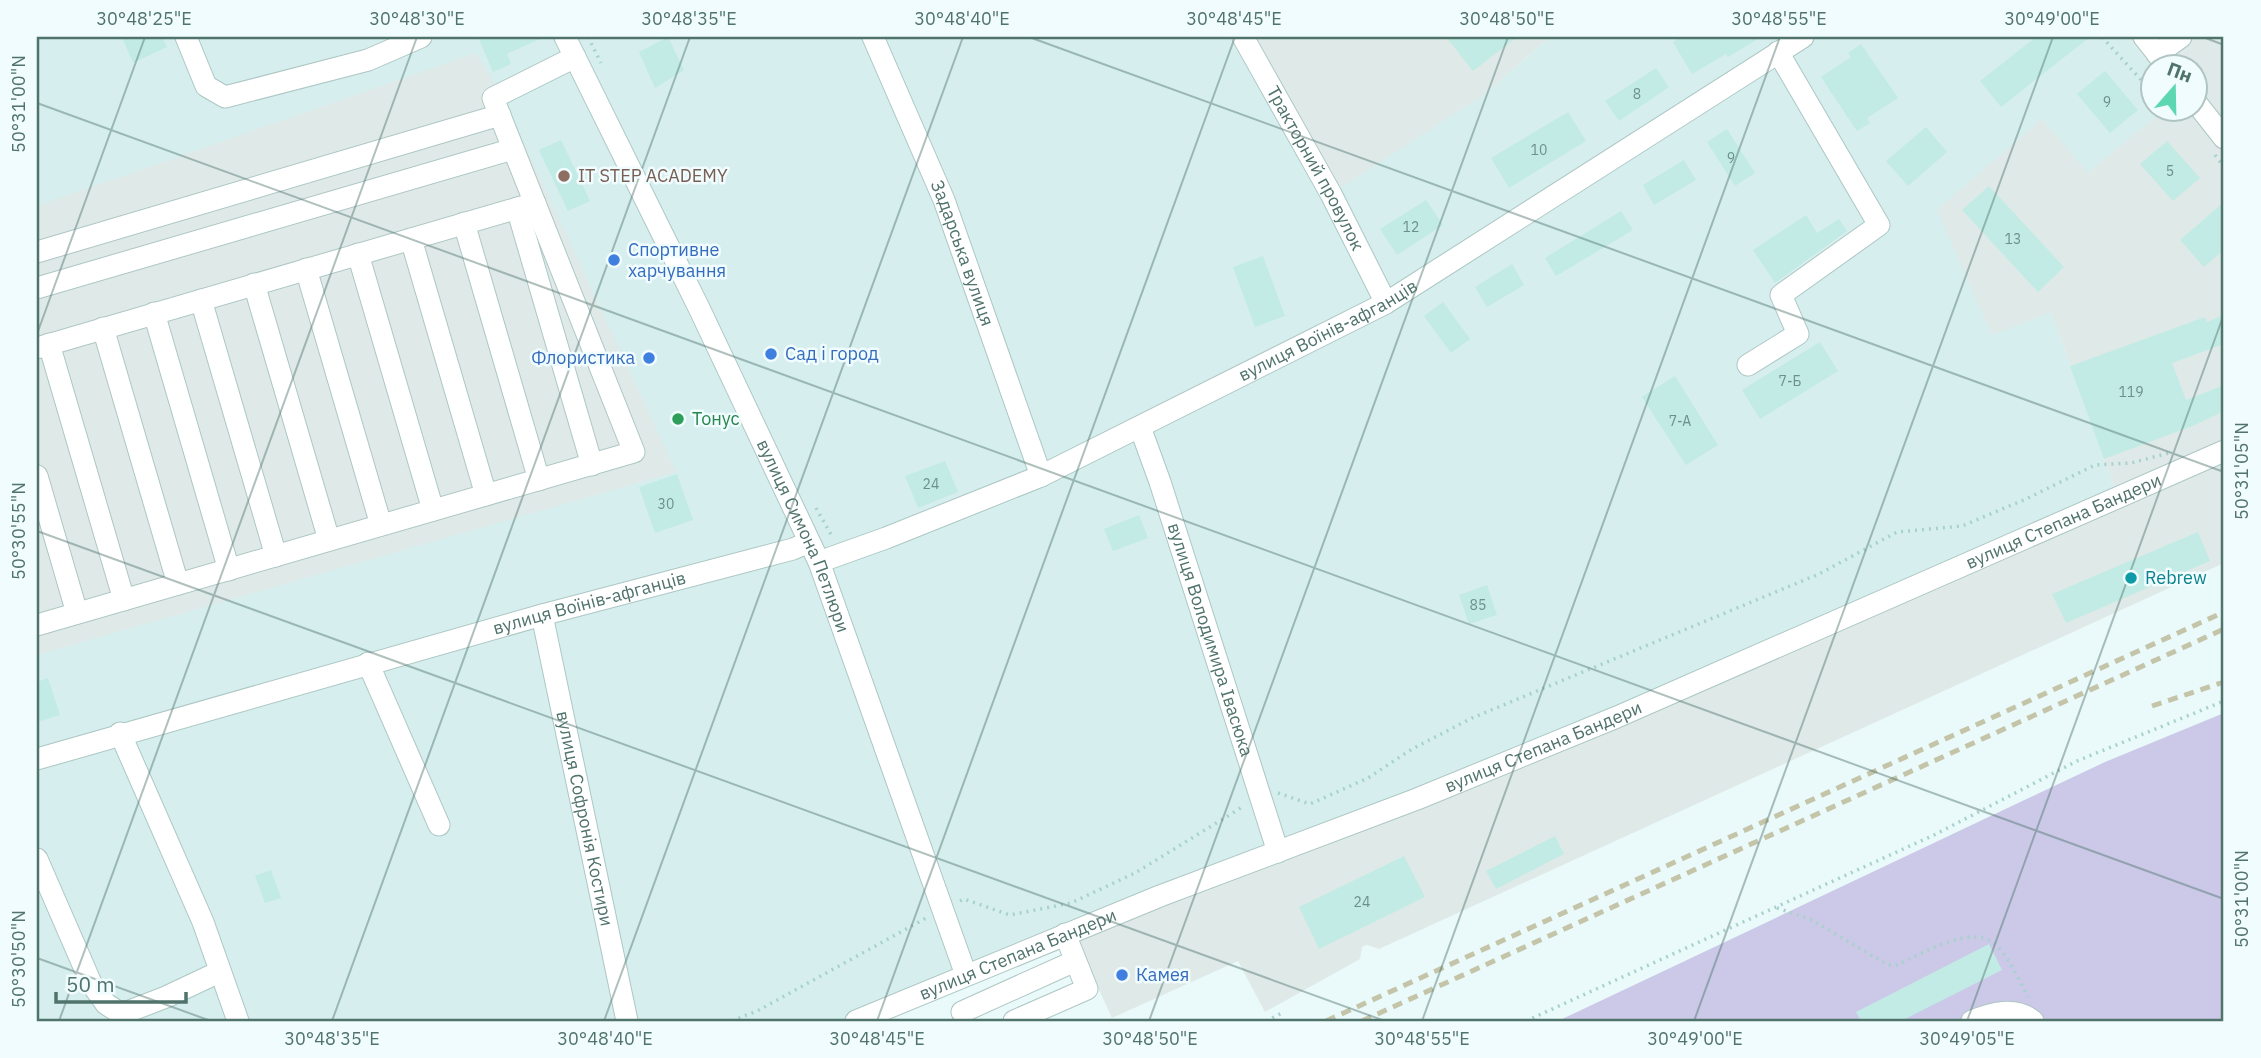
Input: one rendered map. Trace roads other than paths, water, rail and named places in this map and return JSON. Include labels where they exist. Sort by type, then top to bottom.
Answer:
[{"type":"street","points":[[186,37],[206,86],[225,97],[368,60],[421,37]]},
{"type":"street","name":"вулиця Симона Петлюри","points":[[565,37],[699,309],[819,562],[957,979],[964,1017]]},
{"type":"street","name":"Задарська вулиця","points":[[873,37],[944,200],[1041,476]]},
{"type":"street","name":"Тракторний провулок","points":[[1243,37],[1331,194],[1386,303]]},
{"type":"street","name":"вулиця Воїнів-афганців","points":[[819,562],[1041,476],[1386,303],[1803,37]]},
{"type":"street","points":[[2144,37],[2156,52]]},
{"type":"street","points":[[2169,52],[2181,37]]},
{"type":"street","points":[[1748,365],[1798,334],[1781,295],[1879,225],[1778,52]]},
{"type":"street","points":[[575,57],[493,98],[513,149],[592,465]]},
{"type":"street","points":[[37,252],[500,115]]},
{"type":"street","points":[[2208,118],[2224,138]]},
{"type":"street","points":[[37,288],[513,149]]},
{"type":"street","points":[[124,600],[43,346],[526,205]]},
{"type":"street","points":[[37,625],[634,452],[526,205]]},
{"type":"street","points":[[464,223],[539,480]]},
{"type":"street","points":[[411,239],[486,495]]},
{"type":"street","points":[[358,254],[433,510]]},
{"type":"street","points":[[306,269],[381,526]]},
{"type":"street","points":[[254,284],[329,541]]},
{"type":"street","points":[[201,300],[276,556]]},
{"type":"street","points":[[154,313],[229,570]]},
{"type":"street","points":[[103,328],[178,584]]},
{"type":"street","name":"вулиця Володимира Івасюка","points":[[1140,427],[1278,852]]},
{"type":"street","name":"вулиця Степана Бандери","points":[[856,1021],[1065,934],[1417,799],[1652,702],[2224,451]]},
{"type":"street","points":[[37,476],[77,613]]},
{"type":"street","name":"вулиця Воїнів-афганців","points":[[120,733],[542,615],[793,549],[809,542]]},
{"type":"street","name":"вулиця Софронія Костири","points":[[542,615],[628,1021]]},
{"type":"street","points":[[368,663],[439,825]]},
{"type":"street","points":[[37,759],[120,733],[203,922],[238,1021]]},
{"type":"street","points":[[37,859],[91,983],[106,1004],[117,1011],[127,1012],[166,998],[219,972]]},
{"type":"street","points":[[1014,1021],[1087,989],[1065,934]]},
{"type":"street","points":[[964,1017],[1075,961]]},
{"type":"street","points":[[1972,1021],[2002,1013],[2024,1014],[2032,1020]]},
{"type":"railway","points":[[1326,1021],[2224,612]]},
{"type":"railway","points":[[1362,1021],[2224,629]]},
{"type":"railway","points":[[2152,706],[2224,682]]},
{"type":"place","name":"IT STEP ACADEMY","points":[[564,176]]},
{"type":"place","name":"Спортивне харчування","points":[[614,260]]},
{"type":"place","name":"Сад і город","points":[[771,354]]},
{"type":"place","name":"Флористика","points":[[649,358]]},
{"type":"place","name":"Тонус","points":[[678,419]]},
{"type":"place","name":"Rebrew","points":[[2131,578]]},
{"type":"place","name":"Камея","points":[[1122,975]]}]
